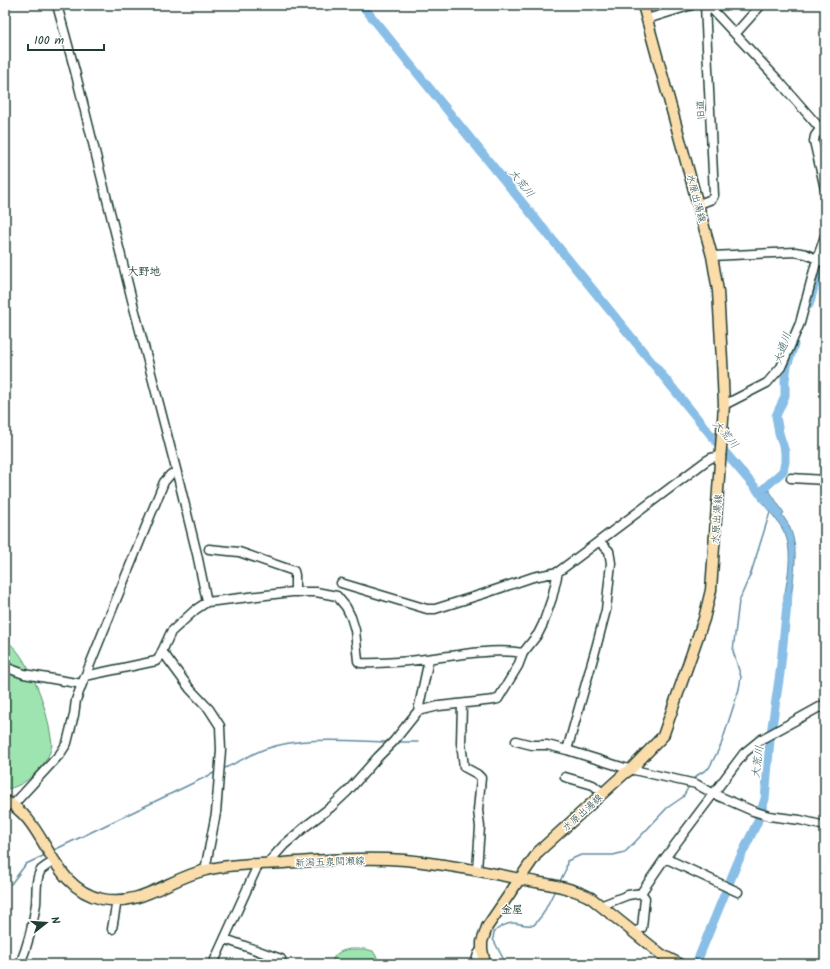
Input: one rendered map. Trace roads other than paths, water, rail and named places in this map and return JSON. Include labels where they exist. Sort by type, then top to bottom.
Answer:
[{"type":"main road","name":"水原出湯線","points":[[486,964],[482,949],[482,942],[487,927],[538,852],[631,769],[663,736],[708,605],[711,590],[724,405],[718,298],[712,256],[699,204],[643,5]]},
{"type":"main road","name":"新潟五泉間瀬線","points":[[9,803],[30,824],[70,882],[89,894],[104,899],[117,900],[139,898],[193,874],[205,870],[225,867],[336,860],[404,860],[477,870],[559,887],[584,894],[662,955],[678,964]]},
{"type":"street","points":[[57,5],[197,554],[207,602]]},
{"type":"street","points":[[647,19],[692,5]]},
{"type":"street","name":"旧道","points":[[699,204],[712,199],[714,195],[705,5]]},
{"type":"street","points":[[708,5],[736,33],[823,132],[815,136],[814,141],[825,189]]},
{"type":"street","points":[[736,33],[761,5]]},
{"type":"street","points":[[724,405],[767,383],[781,367],[800,323],[820,260],[825,236]]},
{"type":"street","points":[[712,256],[795,252],[820,260]]},
{"type":"street","points":[[341,583],[427,610],[435,609],[533,577],[558,572],[706,461],[711,458],[720,457]]},
{"type":"street","points":[[9,803],[60,754],[67,743],[76,700],[84,680],[164,482],[176,471]]},
{"type":"street","points":[[791,478],[825,480]]},
{"type":"street","points":[[567,750],[606,610],[611,559],[609,551],[600,542]]},
{"type":"street","points":[[209,549],[239,552],[294,571],[295,592]]},
{"type":"street","points":[[418,711],[439,706],[498,699],[518,666],[523,653],[538,634],[552,598],[558,572]]},
{"type":"street","points":[[5,667],[24,674],[84,680],[156,661],[162,652],[170,632],[195,610],[207,602],[295,592],[325,593],[337,596],[346,607],[351,617],[356,636],[358,661],[360,663],[395,662],[485,652],[508,651],[523,653]]},
{"type":"street","points":[[162,652],[190,689],[209,709],[220,726],[221,750],[216,813],[205,870]]},
{"type":"street","points":[[213,964],[262,864],[331,807],[393,742],[418,711],[429,659]]},
{"type":"street","points":[[462,704],[461,743],[464,767],[481,778],[478,810],[480,827],[477,870]]},
{"type":"street","points":[[600,906],[628,895],[641,893],[665,858],[744,753],[760,740],[825,704]]},
{"type":"street","points":[[516,741],[532,745],[547,745],[654,775],[691,782],[753,811],[769,816],[800,820],[825,826]]},
{"type":"street","points":[[565,777],[592,785],[603,793]]},
{"type":"street","points":[[20,964],[30,932],[36,903],[38,878],[50,855]]},
{"type":"street","points":[[665,858],[738,892]]},
{"type":"street","points":[[634,932],[642,928],[645,898],[641,893]]},
{"type":"street","points":[[112,929],[117,900]]},
{"type":"street","points":[[225,939],[281,959],[279,964]]},
{"type":"street","points":[[475,964],[478,954],[482,949]]},
{"type":"water","points":[[769,490],[784,513],[782,515],[789,526],[795,548],[795,568],[791,607],[783,605],[789,560],[788,542],[780,525],[759,499]]},
{"type":"waterway","name":"大荒川","points":[[362,5],[723,450],[771,506]]},
{"type":"waterway","name":"大通川","points":[[708,13],[716,19]]},
{"type":"waterway","name":"大通川","points":[[794,105],[816,131]]},
{"type":"waterway","name":"大通川","points":[[809,305],[825,249]]},
{"type":"waterway","name":"大通川","points":[[759,493],[783,471],[785,452],[779,433],[776,416],[785,396],[787,366],[794,345]]},
{"type":"waterway","points":[[692,781],[696,776],[709,768],[721,745],[739,689],[741,677],[733,651],[739,601],[751,573],[770,512]]},
{"type":"waterway","name":"大荒川","points":[[696,964],[737,864],[757,823],[765,799],[770,740],[780,673],[788,595]]},
{"type":"waterway","points":[[223,769],[254,753],[295,742],[326,740],[388,742]]},
{"type":"waterway","points":[[398,742],[418,742]]},
{"type":"waterway","points":[[52,851],[216,772]]},
{"type":"waterway","points":[[559,883],[566,869],[567,861],[581,855],[613,855],[625,852],[667,808],[683,797],[689,786]]},
{"type":"waterway","points":[[11,884],[26,864],[45,855]]},
{"type":"waterway","points":[[506,964],[493,939],[494,932],[509,923],[534,925],[543,914],[555,890]]},
{"type":"district","name":"大野地","points":[[144,271]]},
{"type":"district","name":"金屋","points":[[512,909]]}]
